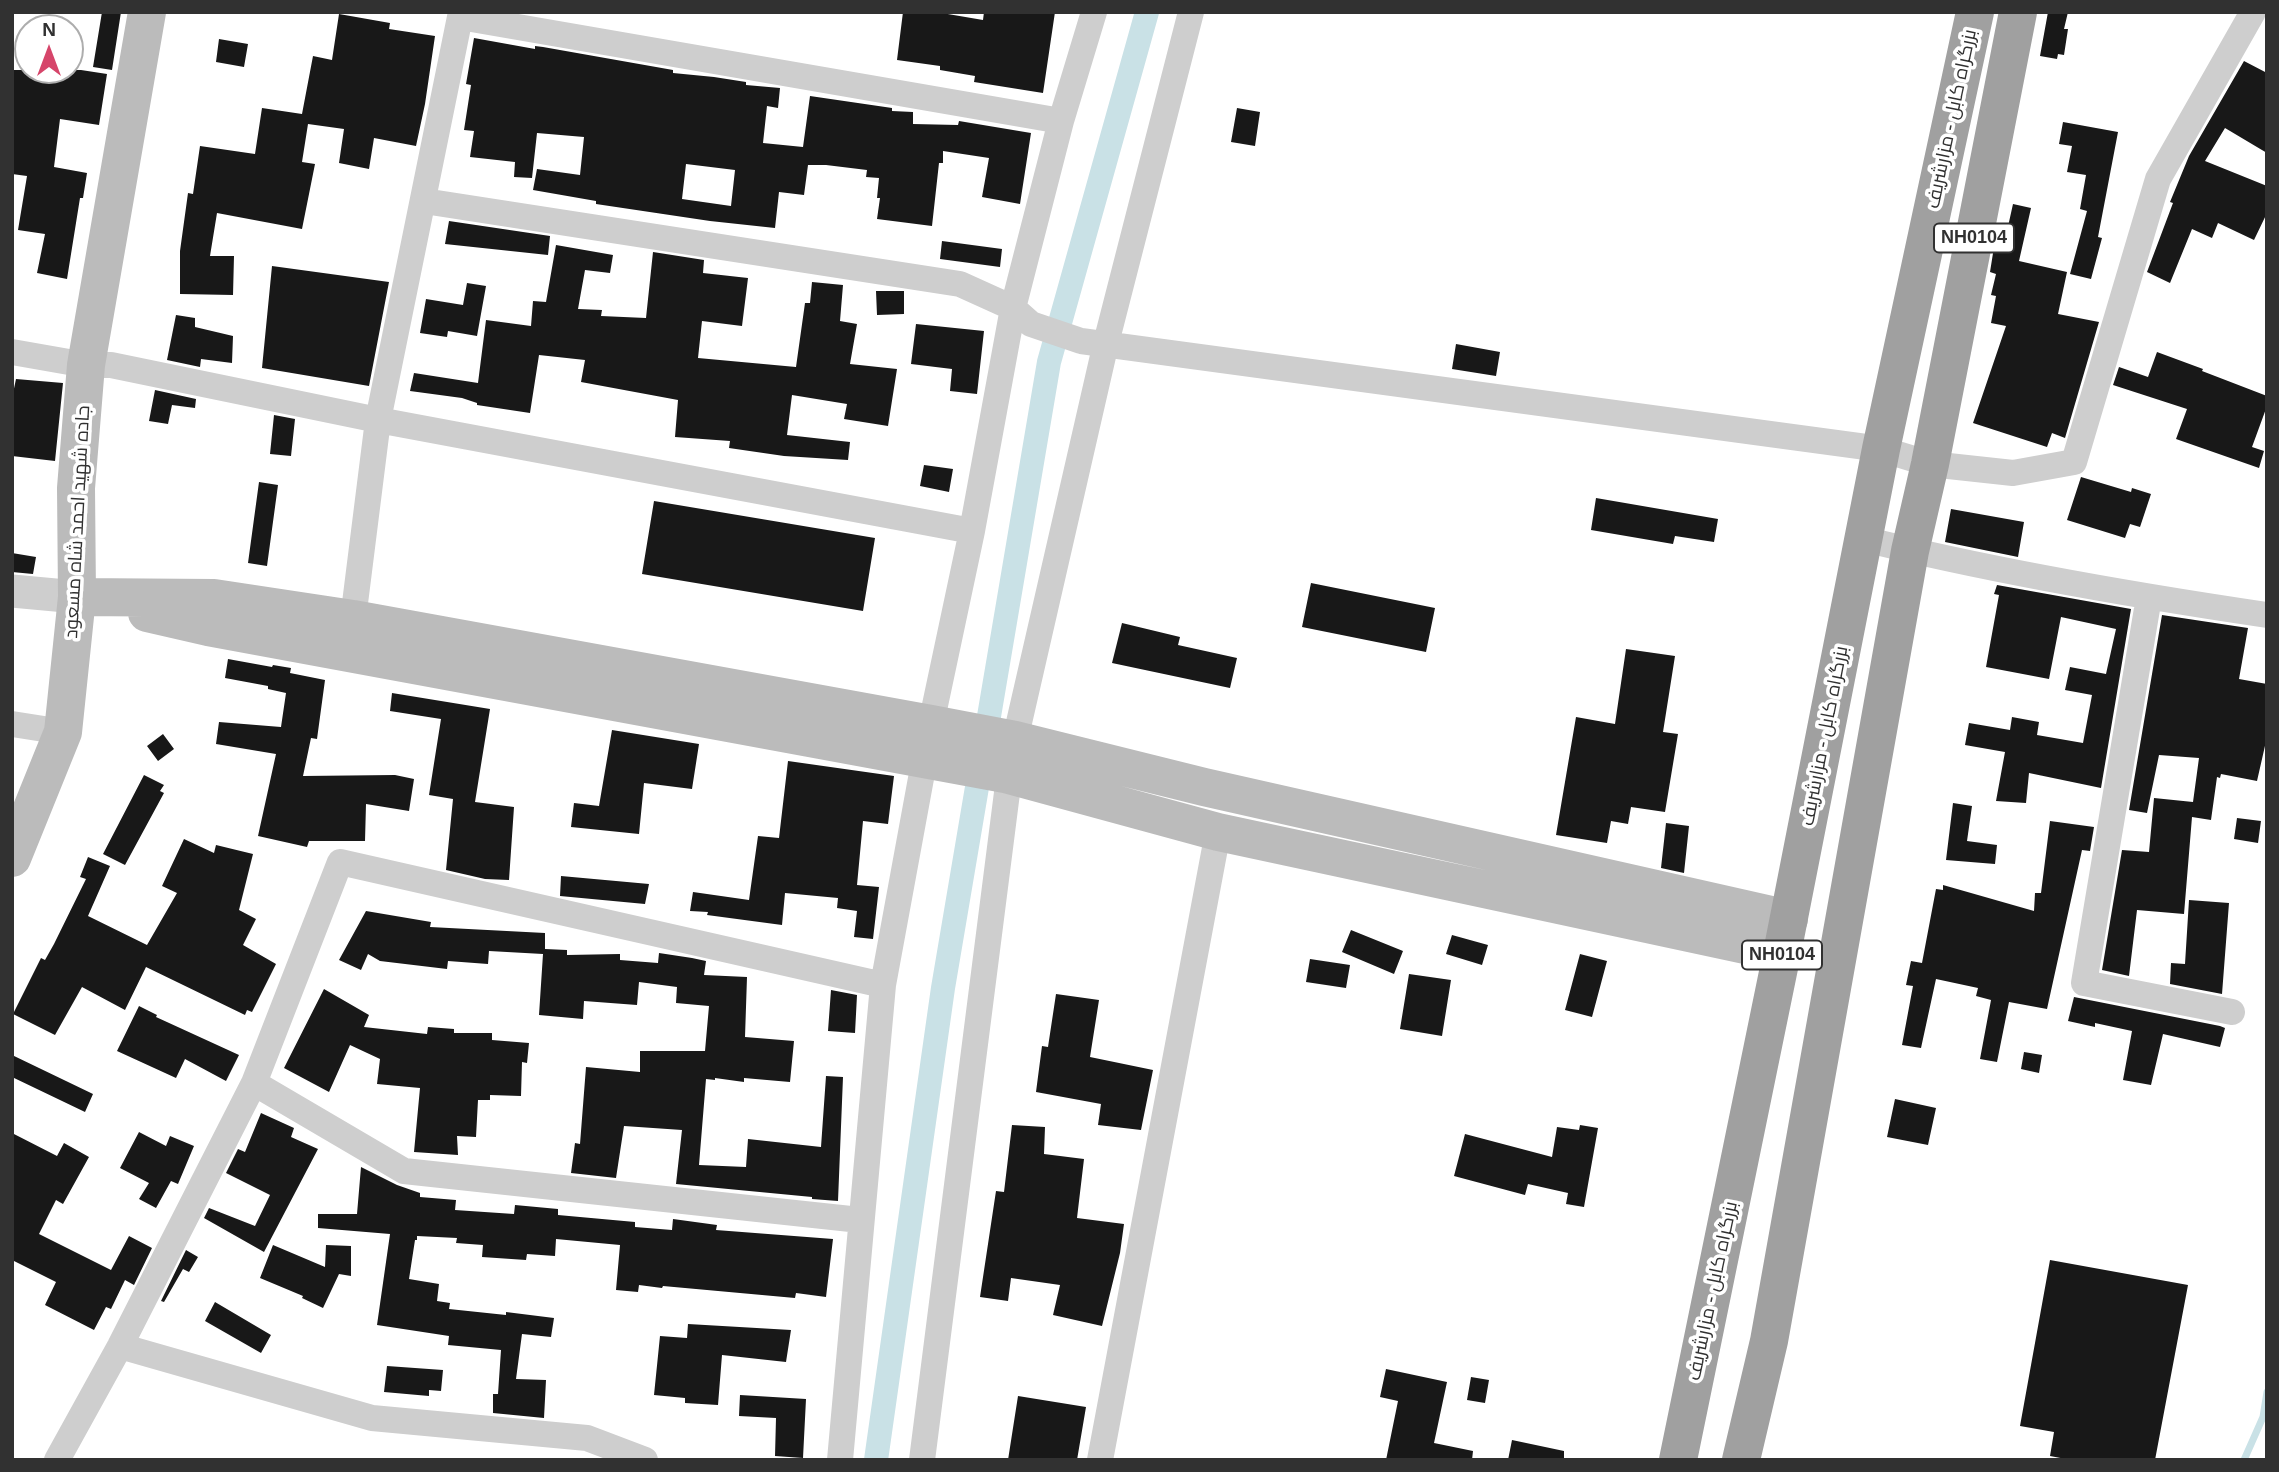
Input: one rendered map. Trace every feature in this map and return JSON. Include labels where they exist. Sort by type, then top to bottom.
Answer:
[{"type":"highway","name":"بزرگراه کابل - مزارشریف","points":[[1678,1460],[1786,936],[1881,449],[1975,12]]},
{"type":"highway","name":"NH0104","points":[[1741,1460],[1769,1341],[1910,551],[1930,464],[2018,12]]},
{"type":"main road","name":"جاده شهيد احمد شاه مسعود","points":[[12,858],[63,732],[77,597],[76,488],[86,365],[147,12]]},
{"type":"main road","points":[[77,597],[215,598],[354,619],[930,743]]},
{"type":"main road","points":[[77,597],[222,630],[1204,788],[1786,936]]},
{"type":"main road","points":[[1009,757],[1218,832],[1786,936]]},
{"type":"street","points":[[839,1460],[883,985],[972,531],[1022,316],[1061,121],[1094,12]]},
{"type":"street","points":[[922,1460],[1009,757],[1094,342],[1191,12]]},
{"type":"street","points":[[424,201],[960,284],[1022,316],[1094,342],[1881,449],[1930,464],[2014,473],[2074,462],[2158,179],[2253,12]]},
{"type":"street","points":[[354,619],[378,420],[461,15],[1061,121]]},
{"type":"street","points":[[12,352],[86,365],[111,365],[378,420],[972,531]]},
{"type":"street","points":[[1864,540],[2149,597],[2267,615]]},
{"type":"street","points":[[12,591],[77,597]]},
{"type":"street","points":[[2149,597],[2084,983],[2232,1012]]},
{"type":"street","points":[[12,723],[63,732]]},
{"type":"street","points":[[1100,1460],[1218,832]]},
{"type":"street","points":[[57,1460],[120,1346],[254,1083],[340,862],[883,985]]},
{"type":"street","points":[[254,1083],[404,1171],[860,1220]]},
{"type":"street","points":[[120,1346],[372,1418],[587,1438],[645,1460]]},
{"type":"building","points":[[102,12],[121,12],[112,70],[93,67]]},
{"type":"building","points":[[903,12],[936,12],[983,20],[984,12],[1055,12],[1043,93],[974,82],[975,76],[940,70],[940,66],[897,60]]},
{"type":"building","points":[[2048,12],[2068,12],[2064,29],[2068,29],[2064,55],[2058,54],[2057,59],[2040,56]]},
{"type":"building","points":[[339,14],[390,23],[389,29],[435,36],[416,146],[374,138],[369,169],[339,163],[344,129],[308,124],[302,162],[315,164],[302,229],[217,213],[210,256],[234,256],[233,295],[180,294],[180,251],[188,193],[193,194],[200,146],[255,154],[262,108],[302,114],[313,56],[332,60]]},
{"type":"building","points":[[474,38],[535,49],[535,46],[543,47],[673,70],[673,73],[746,82],[746,85],[780,88],[778,108],[767,106],[763,143],[803,147],[810,96],[892,108],[892,111],[913,112],[913,124],[958,125],[959,121],[1031,133],[1020,204],[982,197],[989,158],[943,151],[943,163],[939,163],[932,226],[877,219],[879,178],[866,177],[867,170],[808,165],[804,195],[779,192],[775,228],[596,204],[596,201],[533,190],[537,169],[580,175],[584,137],[537,133],[532,178],[514,177],[515,162],[470,157],[474,131],[464,130],[471,85],[466,84]],"holes":[[[686,164],[735,170],[731,206],[682,199]]]},
{"type":"building","points":[[219,39],[248,44],[244,67],[216,62]]},
{"type":"building","points":[[2244,61],[2267,73],[2267,153],[2225,128],[2205,161],[2267,186],[2267,213],[2254,240],[2218,223],[2212,238],[2192,229],[2170,283],[2147,272],[2173,203],[2170,202],[2189,156]]},
{"type":"building","points":[[12,70],[14,84],[84,84],[84,70],[107,74],[99,125],[60,119],[54,167],[87,173],[83,198],[80,198],[67,279],[37,273],[45,234],[18,230],[27,176],[12,174]]},
{"type":"building","points":[[1237,108],[1260,112],[1255,146],[1231,142]]},
{"type":"building","points":[[2063,122],[2118,132],[2098,237],[2102,238],[2091,279],[2070,274],[2087,211],[2080,209],[2086,175],[2067,172],[2072,146],[2059,144]]},
{"type":"building","points":[[2013,204],[2031,208],[2019,261],[2067,272],[2058,314],[2099,322],[2065,438],[2052,433],[2047,447],[1973,423],[2006,326],[1991,323],[1996,296],[1991,295],[1996,274],[1990,272],[1994,247],[2003,249]]},
{"type":"building","points":[[449,221],[550,236],[548,255],[445,244]]},
{"type":"building","points":[[942,241],[1002,249],[1000,267],[940,259]]},
{"type":"building","points":[[556,245],[613,255],[610,273],[585,270],[578,309],[602,310],[601,316],[646,318],[653,252],[704,260],[703,273],[748,278],[742,326],[702,321],[698,358],[796,367],[805,303],[810,303],[812,282],[843,285],[840,321],[857,324],[850,364],[897,369],[888,426],[844,419],[847,404],[792,395],[787,435],[850,442],[848,460],[784,456],[729,448],[730,441],[675,437],[678,400],[581,382],[585,360],[539,355],[530,413],[477,405],[462,398],[410,391],[414,373],[478,383],[486,320],[531,326],[533,301],[546,302]]},
{"type":"building","points":[[272,266],[389,282],[369,386],[262,368]]},
{"type":"building","points":[[467,283],[486,286],[477,336],[448,331],[447,337],[420,333],[426,299],[463,305]]},
{"type":"building","points":[[876,291],[904,291],[904,314],[877,315]]},
{"type":"building","points":[[176,315],[195,318],[195,327],[233,336],[232,363],[201,359],[200,367],[167,360]]},
{"type":"building","points":[[916,324],[984,331],[977,394],[950,391],[952,369],[911,364]]},
{"type":"building","points":[[1456,344],[1500,352],[1496,376],[1452,369]]},
{"type":"building","points":[[2157,352],[2267,396],[2267,406],[2252,447],[2264,451],[2259,468],[2176,439],[2187,409],[2113,385],[2119,367],[2148,377]]},
{"type":"building","points":[[16,379],[63,383],[55,461],[12,456],[12,398]]},
{"type":"building","points":[[155,390],[196,399],[195,408],[172,405],[168,424],[149,421]]},
{"type":"building","points":[[274,415],[295,419],[291,456],[270,454]]},
{"type":"building","points":[[924,465],[953,469],[949,492],[920,486]]},
{"type":"building","points":[[2081,477],[2131,492],[2132,488],[2151,494],[2140,527],[2130,524],[2125,538],[2067,520]]},
{"type":"building","points":[[259,482],[278,485],[267,566],[248,563]]},
{"type":"building","points":[[1596,498],[1718,519],[1714,542],[1675,536],[1673,544],[1591,530]]},
{"type":"building","points":[[654,501],[875,538],[863,611],[642,574]]},
{"type":"building","points":[[1951,509],[2024,522],[2018,557],[1945,542]]},
{"type":"building","points":[[12,553],[36,557],[33,574],[12,572]]},
{"type":"building","points":[[1311,583],[1435,608],[1426,652],[1302,627]]},
{"type":"building","points":[[1997,585],[2131,609],[2101,788],[2029,773],[2026,803],[1996,801],[2005,752],[1965,745],[1969,723],[2010,730],[2012,717],[2039,722],[2037,735],[2083,743],[2092,695],[2065,690],[2070,667],[2106,674],[2116,629],[2061,617],[2049,679],[1986,667],[1999,595],[1994,594]]},
{"type":"building","points":[[2162,615],[2248,628],[2239,679],[2267,684],[2267,737],[2257,781],[2221,774],[2220,778],[2217,777],[2211,820],[2192,817],[2184,914],[2137,910],[2129,976],[2102,970],[2122,850],[2149,852],[2154,798],[2193,802],[2199,758],[2159,755],[2147,813],[2129,810]]},
{"type":"building","points":[[1122,623],[1180,637],[1178,645],[1237,658],[1230,688],[1112,663]]},
{"type":"building","points":[[1626,649],[1675,656],[1663,732],[1678,734],[1665,812],[1631,807],[1628,824],[1611,821],[1607,843],[1556,835],[1576,717],[1615,724]]},
{"type":"building","points":[[228,659],[291,668],[290,673],[325,680],[317,739],[311,738],[303,776],[395,775],[414,779],[409,811],[366,804],[365,841],[309,841],[307,847],[258,836],[276,754],[216,744],[219,722],[281,727],[286,693],[268,689],[268,686],[225,678]]},
{"type":"building","points":[[392,693],[490,709],[475,802],[514,807],[509,880],[485,879],[446,870],[453,799],[429,795],[441,719],[390,711]]},
{"type":"building","points":[[612,730],[699,744],[692,789],[644,783],[639,834],[571,827],[574,803],[599,806]]},
{"type":"building","points":[[163,734],[174,749],[158,761],[147,746]]},
{"type":"building","points":[[788,761],[894,776],[888,824],[863,821],[857,885],[879,887],[873,939],[854,937],[857,911],[837,908],[838,898],[785,893],[782,925],[690,911],[693,892],[749,900],[758,836],[779,838]]},
{"type":"building","points":[[144,775],[164,785],[160,791],[164,793],[125,865],[103,854]]},
{"type":"building","points":[[1953,803],[1972,806],[1967,841],[1997,845],[1995,864],[1946,860]]},
{"type":"building","points":[[2237,818],[2261,821],[2258,843],[2234,839]]},
{"type":"building","points":[[2050,821],[2094,827],[2090,851],[2082,850],[2047,1009],[2009,1002],[1997,1062],[1980,1059],[1991,1000],[1976,996],[1978,988],[1936,979],[1921,1048],[1902,1045],[1913,986],[1906,985],[1911,961],[1922,963],[1936,889],[1943,890],[1943,885],[2034,911],[2035,893],[2041,893]]},
{"type":"building","points":[[1666,823],[1689,826],[1684,873],[1661,868]]},
{"type":"building","points":[[184,839],[214,853],[216,845],[253,854],[239,910],[256,919],[243,945],[276,964],[252,1012],[247,1010],[245,1015],[146,967],[125,1010],[82,987],[55,1035],[13,1014],[41,958],[45,960],[54,944],[86,879],[80,877],[88,857],[110,866],[88,916],[147,945],[177,893],[162,886]]},
{"type":"building","points":[[561,876],[649,884],[645,904],[560,896]]},
{"type":"building","points":[[2189,900],[2229,903],[2222,994],[2170,984],[2171,963],[2185,964]]},
{"type":"building","points":[[366,911],[431,922],[430,927],[545,933],[545,949],[567,950],[567,955],[620,954],[620,960],[658,963],[659,953],[692,958],[706,961],[704,975],[747,977],[745,1037],[794,1041],[790,1082],[744,1078],[744,1082],[706,1079],[699,1165],[746,1167],[748,1139],[821,1147],[826,1076],[843,1077],[838,1201],[676,1184],[682,1130],[624,1126],[616,1178],[571,1173],[575,1143],[580,1144],[586,1067],[640,1072],[640,1051],[705,1051],[709,1006],[676,1003],[677,987],[639,982],[637,1005],[584,1001],[583,1019],[539,1015],[543,954],[489,951],[488,964],[448,961],[447,969],[380,961],[368,954],[361,970],[339,960]]},
{"type":"building","points":[[1351,930],[1403,951],[1394,974],[1342,952]]},
{"type":"building","points":[[1452,935],[1488,945],[1482,965],[1446,954]]},
{"type":"building","points":[[1580,954],[1607,961],[1592,1017],[1565,1010]]},
{"type":"building","points":[[1310,959],[1350,965],[1346,988],[1306,982]]},
{"type":"building","points":[[1409,974],[1451,980],[1442,1036],[1400,1029]]},
{"type":"building","points":[[324,989],[369,1015],[364,1027],[427,1034],[428,1027],[454,1029],[454,1033],[492,1033],[492,1040],[529,1043],[527,1063],[522,1062],[521,1096],[490,1095],[490,1100],[478,1100],[476,1137],[457,1136],[458,1155],[414,1152],[420,1088],[377,1084],[380,1059],[350,1045],[329,1092],[284,1068]]},
{"type":"building","points":[[831,990],[857,995],[855,1033],[828,1031]]},
{"type":"building","points":[[1056,994],[1099,1000],[1090,1057],[1153,1070],[1141,1130],[1098,1125],[1101,1104],[1036,1092],[1042,1046],[1048,1047]]},
{"type":"building","points":[[2074,997],[2220,1026],[2225,1028],[2220,1047],[2163,1034],[2151,1085],[2123,1080],[2132,1031],[2095,1023],[2095,1027],[2068,1021]]},
{"type":"building","points":[[139,1006],[157,1015],[156,1017],[239,1055],[226,1081],[185,1059],[176,1078],[117,1051]]},
{"type":"building","points":[[2024,1052],[2042,1055],[2039,1073],[2021,1069]]},
{"type":"building","points":[[12,1055],[93,1094],[85,1112],[12,1077]]},
{"type":"building","points":[[1895,1099],[1936,1108],[1928,1145],[1887,1137]]},
{"type":"building","points":[[261,1113],[294,1128],[291,1137],[318,1149],[264,1252],[204,1218],[209,1208],[255,1226],[270,1195],[226,1173],[238,1149],[245,1152]]},
{"type":"building","points":[[1012,1125],[1045,1127],[1044,1154],[1084,1159],[1077,1218],[1124,1224],[1120,1253],[1102,1326],[1053,1315],[1060,1285],[1011,1278],[1008,1301],[980,1297],[996,1191],[1004,1192]]},
{"type":"building","points":[[1580,1125],[1598,1128],[1584,1207],[1566,1204],[1568,1193],[1528,1184],[1525,1195],[1454,1176],[1465,1134],[1552,1157],[1557,1127],[1579,1130]]},
{"type":"building","points":[[139,1132],[166,1146],[170,1136],[194,1146],[178,1184],[171,1181],[156,1208],[139,1199],[149,1183],[120,1168]]},
{"type":"building","points":[[12,1133],[57,1156],[64,1143],[89,1157],[63,1204],[56,1200],[39,1234],[111,1270],[129,1236],[152,1248],[134,1285],[125,1280],[111,1309],[106,1307],[94,1330],[45,1305],[56,1282],[12,1260]]},
{"type":"building","points":[[361,1167],[420,1193],[420,1197],[456,1200],[455,1210],[514,1214],[515,1205],[558,1209],[558,1215],[635,1222],[635,1227],[672,1230],[673,1219],[717,1225],[716,1230],[833,1239],[826,1297],[796,1293],[795,1298],[639,1285],[638,1292],[616,1290],[620,1245],[556,1239],[555,1256],[527,1254],[526,1260],[482,1257],[483,1245],[456,1243],[457,1238],[417,1236],[409,1279],[439,1284],[437,1301],[450,1303],[449,1309],[554,1318],[551,1337],[522,1334],[516,1379],[546,1380],[544,1418],[493,1413],[493,1394],[498,1394],[501,1350],[448,1345],[449,1336],[377,1325],[390,1234],[318,1228],[318,1214],[357,1214]]},
{"type":"building","points":[[273,1245],[325,1267],[326,1245],[351,1246],[351,1276],[339,1274],[323,1308],[302,1298],[303,1296],[260,1278]]},
{"type":"building","points":[[186,1250],[198,1257],[189,1272],[183,1269],[164,1302],[161,1301]]},
{"type":"building","points":[[2050,1260],[2188,1285],[2155,1460],[2071,1460],[2050,1456],[2054,1432],[2020,1426]]},
{"type":"building","points":[[215,1302],[271,1335],[261,1353],[205,1321]]},
{"type":"building","points":[[688,1324],[791,1330],[786,1362],[722,1355],[718,1405],[685,1403],[685,1398],[654,1395],[660,1336],[687,1338]]},
{"type":"building","points":[[387,1366],[443,1370],[441,1391],[429,1390],[429,1396],[384,1392]]},
{"type":"building","points":[[1386,1369],[1447,1382],[1434,1443],[1473,1451],[1472,1460],[1386,1460],[1398,1401],[1380,1397]]},
{"type":"building","points":[[1471,1377],[1489,1380],[1485,1403],[1467,1400]]},
{"type":"building","points":[[740,1395],[806,1399],[803,1458],[775,1456],[776,1418],[739,1416]]},
{"type":"building","points":[[1018,1396],[1086,1407],[1077,1460],[1008,1460]]},
{"type":"building","points":[[1512,1440],[1564,1451],[1564,1460],[1508,1460]]},
{"type":"waterway","points":[[876,1460],[943,988],[1049,362],[1147,12]]},
{"type":"waterway","points":[[2244,1460],[2263,1417],[2267,1392]]}]
